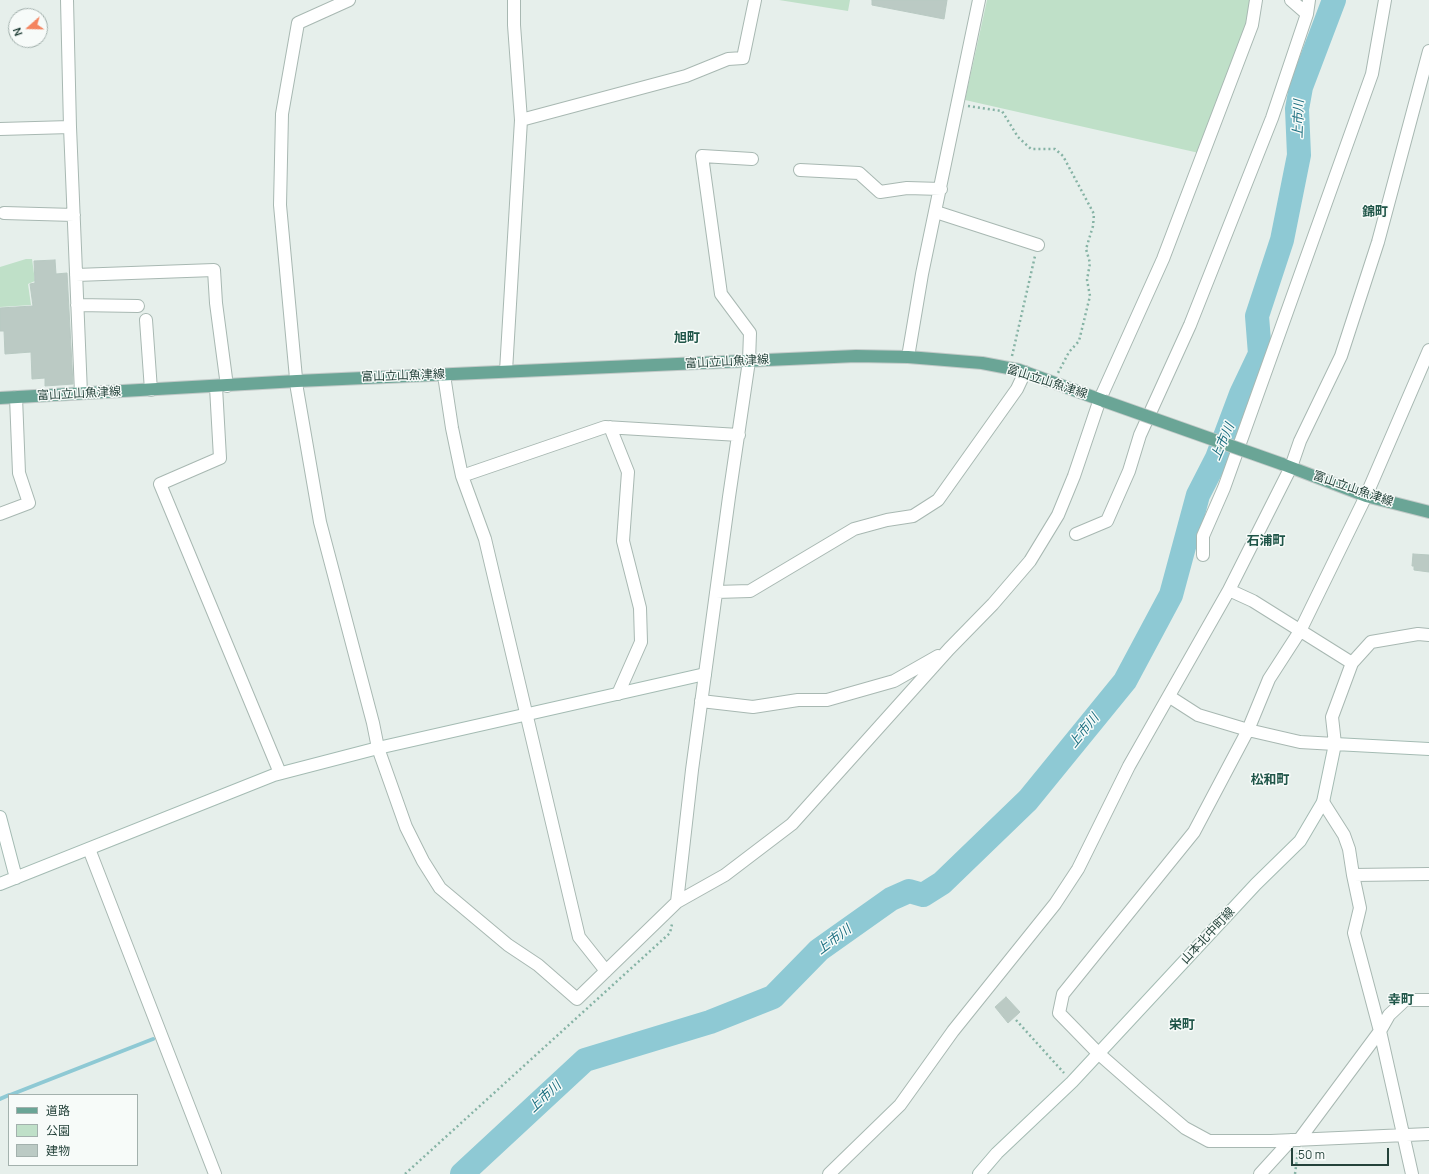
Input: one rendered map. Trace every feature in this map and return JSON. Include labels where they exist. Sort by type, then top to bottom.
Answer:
[{"type":"main road","name":"富山立山魚津線","points":[[0,398],[297,381],[856,356],[908,357],[982,363],[1025,372],[1286,465],[1366,496],[1429,512]]},
{"type":"street","points":[[67,0],[70,127],[81,394]]},
{"type":"street","points":[[349,0],[298,23],[282,114],[280,205],[297,381],[320,522],[373,723],[378,748],[406,827],[423,861],[440,888],[508,945],[538,965],[577,999],[678,902],[725,875],[792,824],[949,649],[993,604],[1030,561],[1058,516],[1102,400],[1163,258],[1252,24],[1256,0]]},
{"type":"street","points":[[506,372],[521,120],[514,25],[514,0]]},
{"type":"street","points":[[521,120],[686,76],[728,59],[743,58],[755,0]]},
{"type":"street","points":[[908,357],[922,274],[941,189],[979,0]]},
{"type":"street","points":[[1291,0],[1307,14]]},
{"type":"street","points":[[1076,534],[1107,521],[1129,471],[1140,435],[1190,325],[1272,118],[1307,14],[1310,0]]},
{"type":"street","points":[[1203,555],[1202,536],[1229,474],[1372,74],[1385,0]]},
{"type":"street","points":[[829,1174],[900,1105],[953,1031],[1055,904],[1078,869],[1129,766],[1229,590],[1286,465],[1300,441],[1341,356],[1378,242],[1429,51]]},
{"type":"street","points":[[0,129],[70,127]]},
{"type":"street","points":[[678,902],[692,770],[749,361],[750,333],[722,294],[702,156],[752,159]]},
{"type":"street","points":[[800,170],[858,173],[880,192],[907,188],[941,189]]},
{"type":"street","points":[[936,212],[1038,245]]},
{"type":"street","points":[[4,213],[74,215]]},
{"type":"street","points":[[76,275],[214,270],[221,386],[220,458],[160,484],[280,773]]},
{"type":"street","points":[[77,305],[138,306]]},
{"type":"street","points":[[146,320],[151,390]]},
{"type":"street","points":[[1429,350],[1366,496],[1300,631],[1269,679],[1248,730],[1194,832],[1063,994],[1059,1013],[1098,1053],[1185,1128],[1209,1141],[1295,1140],[1429,1134]]},
{"type":"street","points":[[716,592],[750,591],[854,530],[887,520],[913,516],[938,500],[1017,389],[1025,372]]},
{"type":"street","points":[[444,375],[452,428],[462,476],[485,539],[579,937],[606,971]]},
{"type":"street","points":[[0,514],[29,504],[19,473],[16,397]]},
{"type":"street","points":[[462,476],[605,427],[739,435]]},
{"type":"street","points":[[610,427],[628,472],[623,541],[640,608],[641,642],[618,694]]},
{"type":"street","points":[[1229,590],[1253,601],[1352,663],[1371,642],[1418,634],[1429,635]]},
{"type":"street","points":[[702,701],[753,707],[798,700],[827,700],[894,681],[949,649]]},
{"type":"street","name":"山本北中町線","points":[[979,1174],[997,1153],[1072,1082],[1256,884],[1300,841],[1323,802],[1335,744],[1332,717],[1352,663]]},
{"type":"street","points":[[0,884],[280,773],[378,748],[705,674]]},
{"type":"street","points":[[1170,696],[1198,715],[1248,730],[1300,742],[1429,749]]},
{"type":"street","points":[[1323,802],[1344,835],[1349,849],[1360,908],[1354,933],[1380,1031],[1402,1135],[1412,1174]]},
{"type":"street","points":[[0,817],[16,878]]},
{"type":"street","points":[[89,849],[215,1174]]},
{"type":"street","points":[[1353,875],[1429,874]]},
{"type":"street","points":[[1260,1174],[1295,1140],[1380,1031],[1389,1015],[1405,1000],[1429,1000]]},
{"type":"path","points":[[958,104],[1002,111],[1024,145],[1031,149],[1055,149],[1063,156],[1094,214],[1093,226],[1086,249],[1090,263],[1087,280],[1090,296],[1079,342],[1063,362],[1054,383]]},
{"type":"path","points":[[1010,368],[1038,245]]},
{"type":"path","points":[[405,1174],[670,933],[678,902]]},
{"type":"path","points":[[1016,1020],[1072,1082]]},
{"type":"path","points":[[1295,1140],[1295,1174]]},
{"type":"green space","points":[[779,0],[850,0],[848,11]]},
{"type":"green space","points":[[987,0],[1251,0],[1248,18],[1199,153],[965,100]]},
{"type":"green space","points":[[26,259],[32,259],[35,281],[28,284],[31,305],[0,307],[0,267]]},
{"type":"building","points":[[872,0],[947,0],[944,19],[872,5]]},
{"type":"building","points":[[55,260],[56,274],[67,273],[73,384],[45,386],[45,378],[32,379],[31,352],[5,354],[4,331],[0,331],[0,308],[33,306],[30,284],[35,283],[34,261]]},
{"type":"building","points":[[1413,554],[1429,555],[1429,572],[1414,570],[1414,566],[1412,566]]},
{"type":"building","points":[[1006,997],[1020,1012],[1008,1023],[995,1007]]},
{"type":"waterway","name":"上市川","points":[[462,1174],[585,1060],[710,1022],[773,997],[819,950],[891,899],[909,891],[923,895],[942,883],[1028,800],[1125,681],[1171,595],[1198,495],[1217,458],[1241,394],[1260,354],[1257,316],[1282,240],[1299,155],[1297,109],[1301,87],[1334,0]]},
{"type":"waterway","points":[[13,1094],[153,1039]]},
{"type":"waterway","points":[[0,1099],[8,1095]]},
{"type":"district","name":"錦町","points":[[1375,212]]},
{"type":"district","name":"旭町","points":[[687,338]]},
{"type":"district","name":"石浦町","points":[[1266,541]]},
{"type":"district","name":"松和町","points":[[1270,780]]},
{"type":"district","name":"幸町","points":[[1401,1000]]},
{"type":"district","name":"栄町","points":[[1182,1025]]}]
